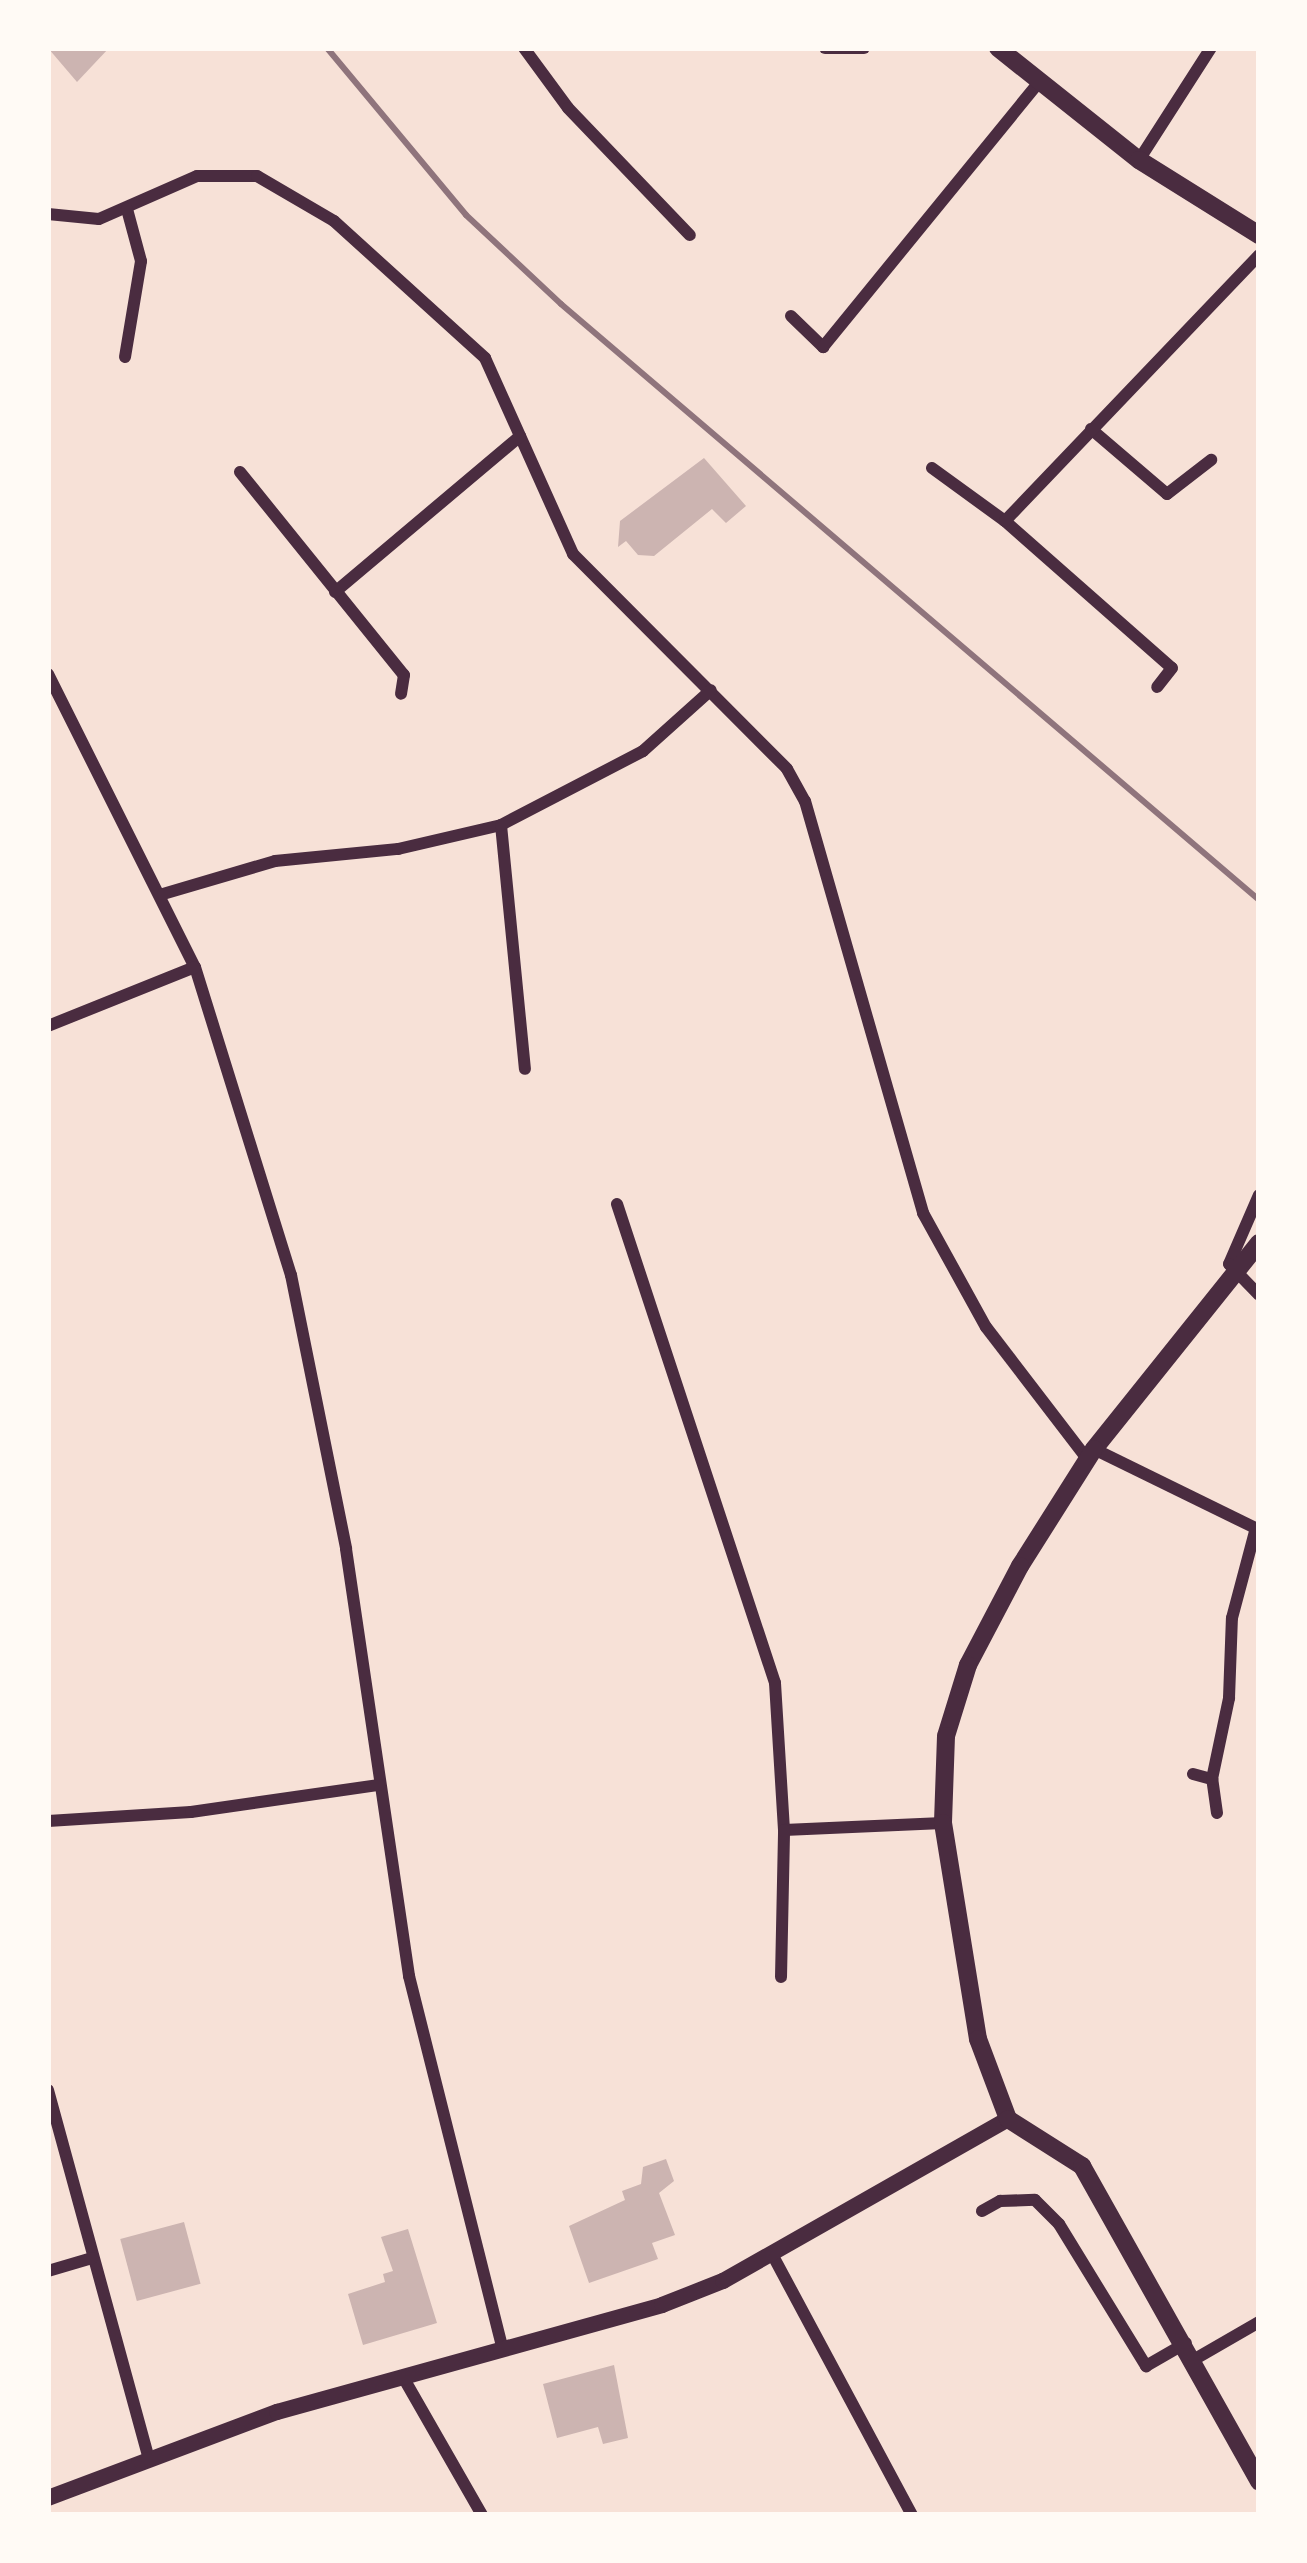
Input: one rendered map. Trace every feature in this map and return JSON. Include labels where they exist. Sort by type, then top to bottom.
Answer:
[{"type":"main road","points":[[998,48],[1139,160],[1259,235]]},
{"type":"main road","points":[[1259,1243],[1091,1455],[968,1665],[946,1736],[943,1823],[978,2038],[1009,2119],[1082,2166],[1191,2351],[1259,2482]]},
{"type":"main road","points":[[48,2498],[148,2456],[662,2305],[772,2254],[1009,2119]]},
{"type":"street","points":[[524,48],[568,107],[690,235]]},
{"type":"street","points":[[825,48],[864,48]]},
{"type":"street","points":[[1139,160],[1210,48]]},
{"type":"street","points":[[791,316],[824,347],[1038,83]]},
{"type":"street","points":[[48,214],[80,220],[127,209],[197,176],[256,176],[334,221],[485,358],[573,554],[787,769],[805,801],[923,1213],[986,1327],[1091,1455],[1257,1529],[1232,1618],[1229,1698],[1212,1779],[1217,1813]]},
{"type":"street","points":[[125,357],[141,262],[127,209]]},
{"type":"street","points":[[1005,521],[1259,255]]},
{"type":"street","points":[[1091,429],[1166,494],[1211,460]]},
{"type":"street","points":[[335,592],[520,436]]},
{"type":"street","points":[[932,468],[1005,521],[1172,668],[1157,687]]},
{"type":"street","points":[[240,472],[404,675],[401,694]]},
{"type":"street","points":[[48,674],[164,895],[195,967],[291,1274],[319,1394],[425,2051],[503,2350]]},
{"type":"street","points":[[164,895],[274,861],[398,849],[501,825],[643,751],[711,690]]},
{"type":"street","points":[[501,825],[525,1069]]},
{"type":"street","points":[[48,1026],[195,967]]},
{"type":"street","points":[[1259,1195],[1232,1248],[1229,1264],[1259,1295]]},
{"type":"street","points":[[617,1204],[775,1683],[784,1830],[781,1977]]},
{"type":"street","points":[[1193,1774],[1212,1779]]},
{"type":"street","points":[[48,1821],[191,1812],[379,1785]]},
{"type":"street","points":[[784,1830],[943,1823]]},
{"type":"street","points":[[48,2090],[148,2456]]},
{"type":"street","points":[[982,2211],[1000,2200],[1035,2200],[1059,2224],[1146,2366]]},
{"type":"street","points":[[772,2254],[912,2515]]},
{"type":"street","points":[[48,2271],[92,2258]]},
{"type":"street","points":[[1131,2374],[1259,2322]]},
{"type":"street","points":[[404,2378],[482,2515]]},
{"type":"building","points":[[48,48],[109,48],[77,82]]},
{"type":"building","points":[[704,458],[746,506],[726,523],[712,509],[654,556],[638,555],[626,541],[618,547],[620,521]]},
{"type":"building","points":[[666,2159],[674,2181],[659,2193],[675,2235],[652,2243],[658,2259],[589,2283],[569,2226],[625,2200],[622,2191],[641,2184],[643,2167]]},
{"type":"building","points":[[184,2222],[201,2284],[137,2301],[120,2239]]},
{"type":"building","points":[[408,2229],[437,2323],[363,2345],[348,2294],[385,2282],[383,2274],[393,2271],[381,2237]]},
{"type":"building","points":[[614,2365],[628,2438],[603,2444],[598,2427],[557,2438],[543,2384]]},
{"type":"railway","points":[[327,48],[466,215],[561,304],[1259,900]]}]
